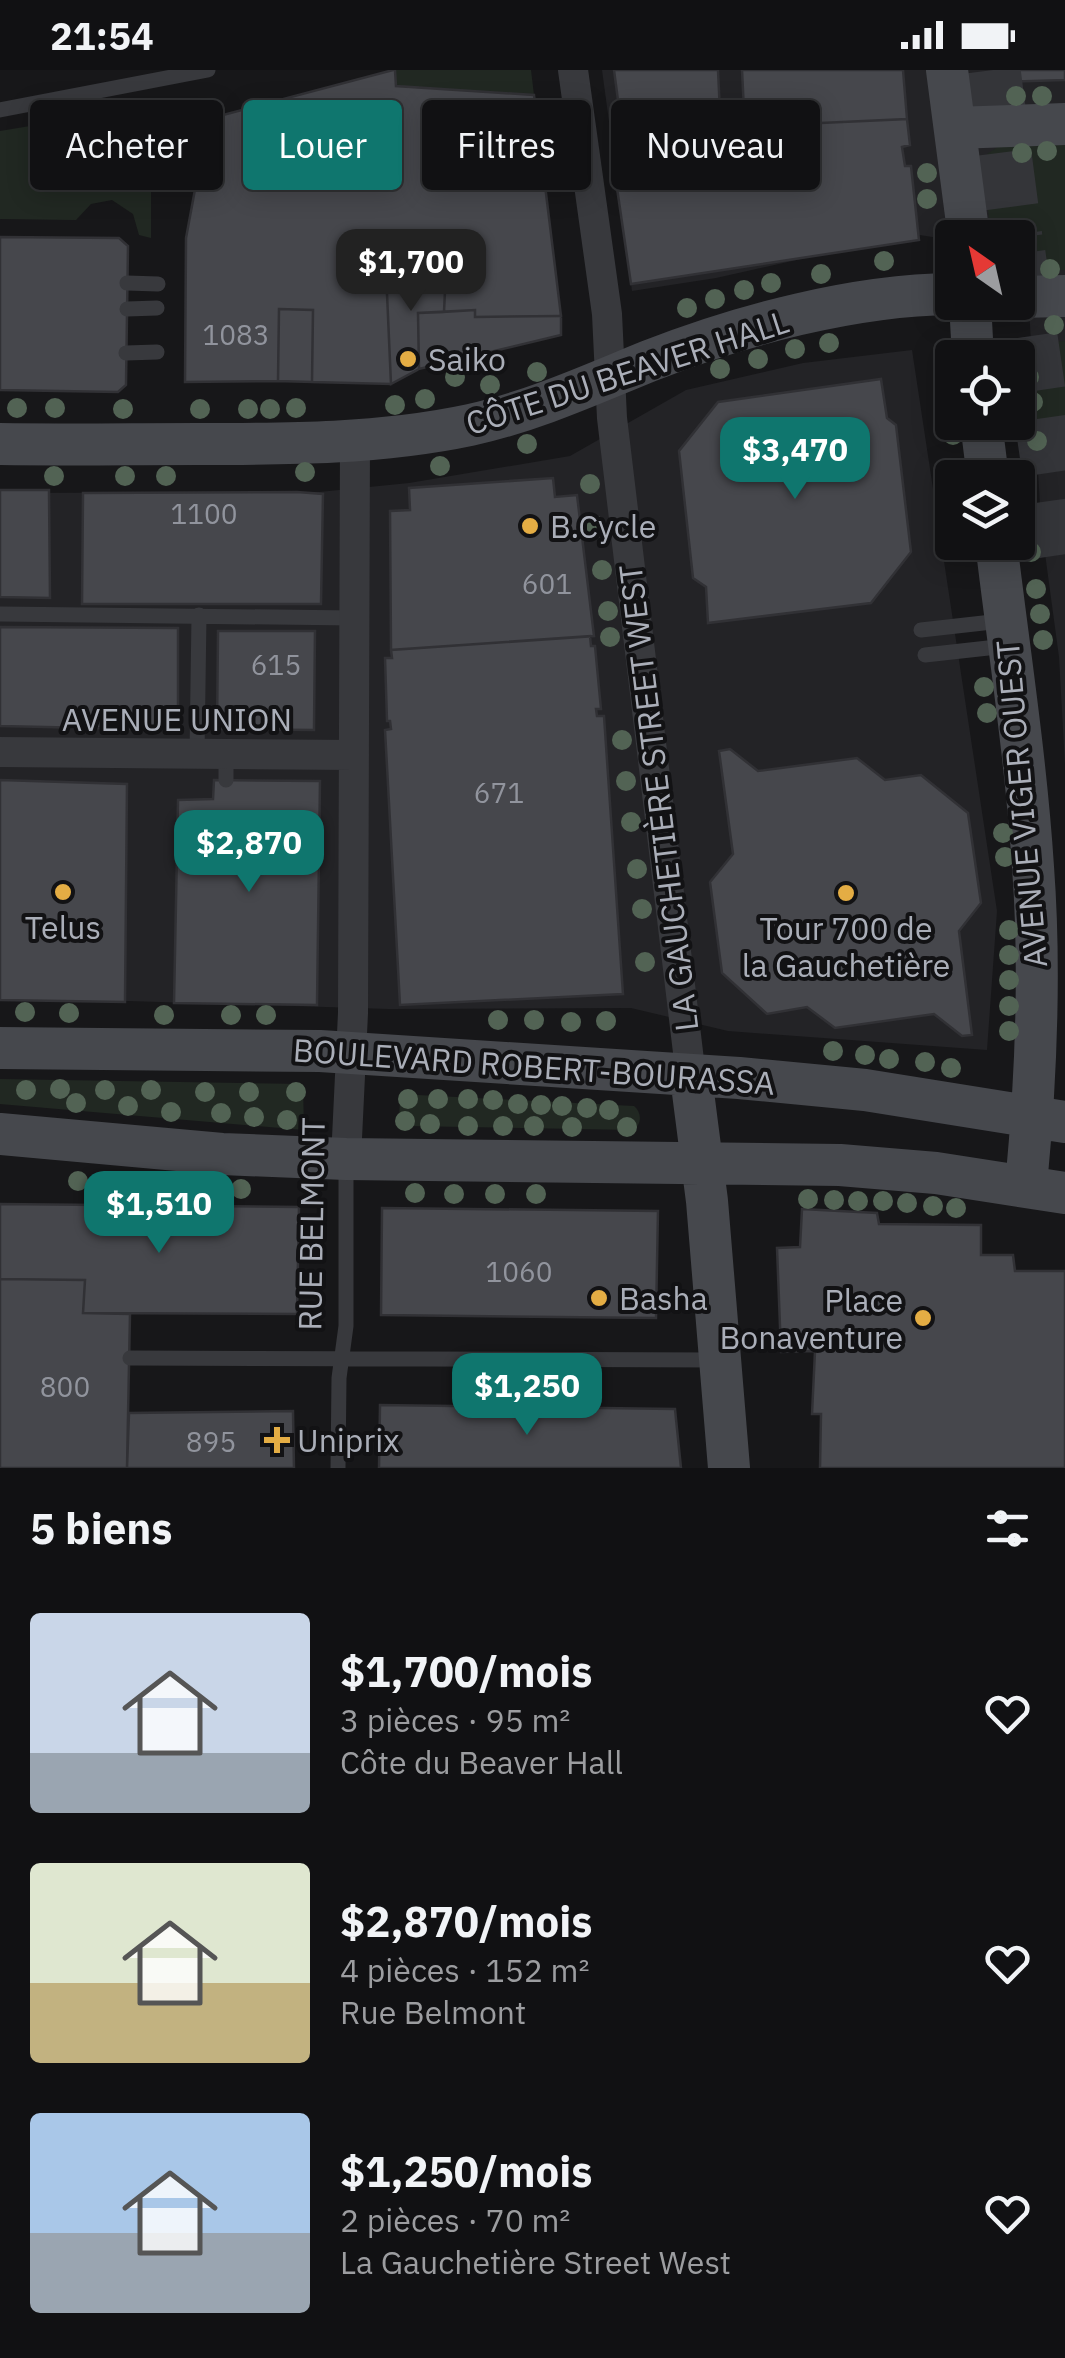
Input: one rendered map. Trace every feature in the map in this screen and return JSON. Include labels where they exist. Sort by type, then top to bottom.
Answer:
[{"type":"main road","points":[[947,70],[967,220]]},
{"type":"main road","points":[[955,128],[1065,124]]},
{"type":"main road","name":"CÔTE DU BEAVER HALL","points":[[0,444],[355,442],[473,424],[549,402],[698,344],[767,323],[883,301],[935,296]]},
{"type":"main road","points":[[1035,297],[1065,296]]},
{"type":"main road","name":"AVENUE VIGER OUEST","points":[[998,560],[1033,866],[1037,1014],[1049,1119],[1045,1189]]},
{"type":"main road","name":"BOULEVARD ROBERT-BOURASSA","points":[[0,1048],[351,1053],[865,1090],[1049,1119]]},
{"type":"main road","name":"LA GAUCHETIÈRE STREET WEST","points":[[691,1077],[703,1164],[729,1468]]},
{"type":"main road","points":[[0,1134],[222,1154],[346,1160],[904,1169],[1045,1189]]},
{"type":"street","name":"LA GAUCHETIÈRE STREET WEST","points":[[573,70],[607,314],[612,418],[691,1077]]},
{"type":"street","name":"RUE BELMONT","points":[[346,1160],[351,1053],[355,442]]},
{"type":"street","name":"AVENUE UNION","points":[[0,752],[216,763],[354,755]]},
{"type":"lane","points":[[0,110],[208,70]]},
{"type":"lane","points":[[127,283],[158,284]]},
{"type":"lane","points":[[127,309],[158,308]]},
{"type":"lane","points":[[126,353],[158,352]]},
{"type":"lane","points":[[0,614],[354,618]]},
{"type":"lane","points":[[199,615],[216,763]]},
{"type":"lane","points":[[921,630],[1006,633]]},
{"type":"lane","points":[[925,656],[1006,633]]},
{"type":"lane","name":"RUE BELMONT","points":[[338,1468],[346,1326],[346,1160]]},
{"type":"lane","points":[[130,1358],[720,1360]]},
{"type":"shaded area","points":[[395,70],[531,70],[534,95],[396,86]]},
{"type":"shaded area","points":[[602,70],[1065,70],[1065,765],[1059,657],[1041,524],[1035,340],[1031,340],[1030,320],[1035,320],[1035,220],[935,220],[935,237],[913,234],[716,278],[632,291],[618,190],[820,190],[820,100],[611,100],[611,136]]},
{"type":"shaded area","points":[[30,126],[30,190],[151,190],[151,238],[139,235],[133,214],[112,200],[91,204],[76,220],[0,219],[0,131]]},
{"type":"shaded area","points":[[1065,144],[1065,270],[1035,271],[1035,220],[989,220],[983,164],[987,154],[998,147]]},
{"type":"shaded area","points":[[1065,341],[1065,464],[1035,465],[1032,440],[1035,440],[1035,343]]},
{"type":"shaded area","points":[[912,350],[935,502],[935,560],[944,560],[997,911],[987,1050],[728,1031],[631,1008],[389,1009],[0,997],[0,493],[319,492],[409,483],[570,456],[686,390],[803,363]]},
{"type":"shaded area","points":[[0,1079],[303,1084],[304,1130],[0,1104]]},
{"type":"shaded area","points":[[418,1095],[634,1106],[640,1118],[633,1130],[406,1126],[399,1117],[400,1101]]},
{"type":"building","points":[[395,70],[396,86],[534,95],[535,100],[422,100],[422,190],[546,190],[561,316],[475,317],[475,310],[444,312],[446,270],[386,271],[391,384],[312,382],[313,310],[279,309],[278,381],[185,382],[186,238],[195,190],[223,190],[223,115],[243,110],[243,190],[402,190],[402,100],[281,100]]},
{"type":"building","points":[[614,70],[718,70],[719,100],[618,100]]},
{"type":"building","points":[[742,70],[903,70],[907,119],[820,123],[820,100],[743,100]]},
{"type":"building","points":[[994,70],[1065,70],[1065,80],[995,82]]},
{"type":"building","points":[[907,119],[910,145],[902,147],[905,166],[911,166],[919,240],[631,284],[617,190],[820,190],[820,123]]},
{"type":"building","points":[[0,237],[119,238],[128,246],[126,385],[118,392],[0,390]]},
{"type":"building","points":[[446,270],[444,312],[418,313],[419,369],[391,384],[386,271]]},
{"type":"building","points":[[279,309],[313,310],[312,382],[278,381]]},
{"type":"building","points":[[475,310],[475,317],[561,316],[561,335],[419,369],[418,313]]},
{"type":"building","points":[[881,379],[887,418],[896,425],[911,552],[871,603],[708,623],[706,587],[693,578],[679,451],[718,402]]},
{"type":"building","points":[[553,478],[555,497],[577,495],[594,636],[391,650],[390,511],[410,510],[409,488]]},
{"type":"building","points":[[0,490],[49,490],[50,598],[0,597]]},
{"type":"building","points":[[83,493],[323,494],[321,604],[82,604]]},
{"type":"building","points":[[0,627],[178,628],[178,730],[0,726]]},
{"type":"building","points":[[218,631],[315,631],[314,730],[217,729]]},
{"type":"building","points":[[590,636],[591,646],[595,646],[601,709],[596,709],[597,716],[604,716],[623,994],[400,1005],[385,730],[391,729],[387,721],[385,658],[392,658],[391,650]]},
{"type":"building","name":"Tour 700 de la Gauchetière","points":[[730,749],[758,771],[857,758],[885,780],[921,775],[968,813],[981,903],[959,931],[972,1035],[962,1036],[934,1014],[835,1028],[807,1007],[767,1014],[722,973],[710,882],[733,854],[719,751]]},
{"type":"building","name":"Telus","points":[[0,780],[127,784],[125,1002],[0,1000]]},
{"type":"building","points":[[214,780],[320,781],[317,1005],[174,1003],[178,800],[213,799]]},
{"type":"building","points":[[0,1204],[299,1207],[297,1314],[83,1313],[85,1280],[0,1279]]},
{"type":"building","points":[[382,1208],[658,1211],[656,1318],[381,1315]]},
{"type":"building","name":"Place Bonaventure","points":[[802,1209],[877,1213],[879,1224],[981,1225],[981,1255],[1013,1255],[1015,1271],[1065,1271],[1065,1468],[820,1468],[821,1414],[812,1414],[815,1351],[781,1352],[777,1248],[800,1247]]},
{"type":"building","points":[[0,1279],[85,1280],[83,1313],[130,1314],[127,1468],[0,1468]]},
{"type":"building","points":[[380,1405],[675,1409],[681,1468],[379,1468]]},
{"type":"building","points":[[380,1405],[675,1409],[681,1468],[379,1468]]},
{"type":"building","points":[[293,1411],[294,1468],[127,1468],[129,1413]]},
{"type":"tunnel","points":[[993,70],[1013,220]]},
{"type":"tunnel","points":[[1028,320],[1065,577]]},
{"type":"place","name":"Saiko","points":[[408,359]]},
{"type":"place","name":"B.Cycle","points":[[530,526]]},
{"type":"place","name":"Telus","points":[[63,892]]},
{"type":"place","name":"Tour 700 de la Gauchetière","points":[[846,893]]},
{"type":"place","name":"Basha","points":[[599,1298]]},
{"type":"place","name":"Place Bonaventure","points":[[923,1318]]},
{"type":"place","name":"Uniprix","points":[[277,1440]]}]
